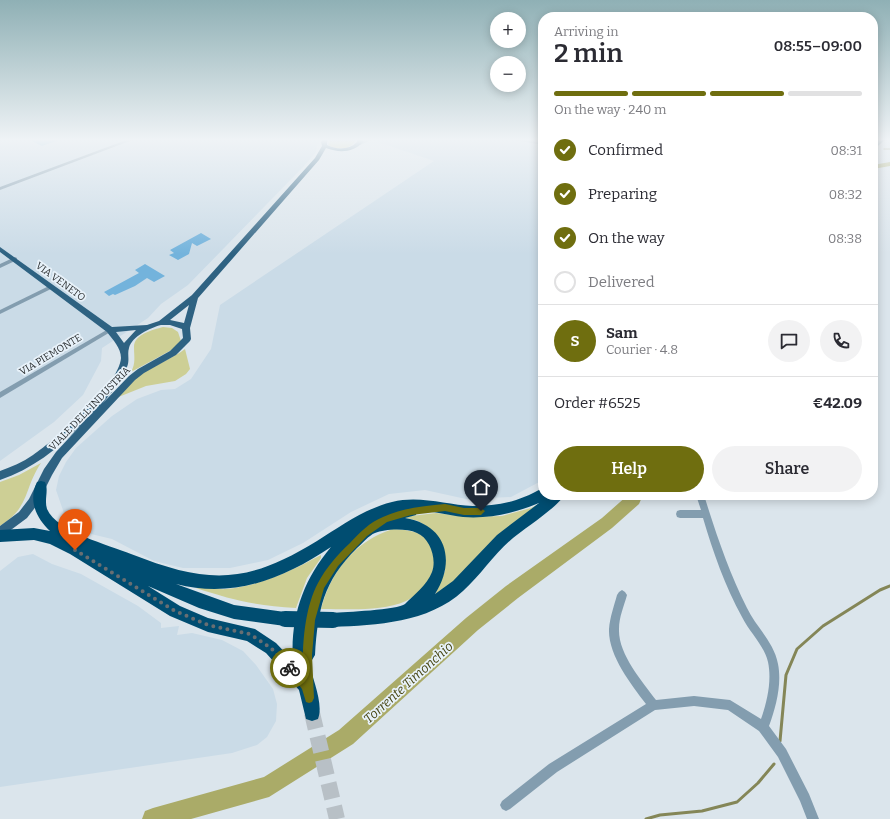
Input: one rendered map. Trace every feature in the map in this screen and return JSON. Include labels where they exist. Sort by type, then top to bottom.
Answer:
[{"type":"highway","points":[[41,486],[38,499],[42,512],[56,535],[75,550],[175,611],[208,625],[250,634],[271,648],[309,699]]},
{"type":"highway","points":[[0,536],[34,534],[56,535],[175,579],[226,583],[257,577],[288,565],[365,518],[388,508],[428,505],[464,511],[502,510],[520,505],[538,496]]},
{"type":"highway","points":[[56,535],[158,584],[199,601],[234,612],[286,619],[361,619],[404,612],[434,602],[452,591],[511,530],[536,514],[552,500]]},
{"type":"highway","points":[[309,699],[301,661],[301,622],[313,583],[327,560],[356,530],[373,518],[405,506]]},
{"type":"highway","points":[[309,699],[307,655],[311,620],[321,586],[335,564],[365,533],[384,520],[411,511],[445,508]]},
{"type":"highway","points":[[365,533],[384,525],[411,525],[424,530],[436,543],[439,558],[439,573],[429,590],[420,601],[404,612]]},
{"type":"main road","name":"VIALE DELL'INDUSTRIA","points":[[159,324],[195,297],[301,177]]},
{"type":"main road","name":"VIA VENETO","points":[[0,249],[51,287],[91,314],[110,330],[124,349]]},
{"type":"main road","name":"VIALE DELL'INDUSTRIA","points":[[0,533],[23,515],[33,502],[48,472],[59,455],[132,378],[182,346],[187,339],[186,328],[195,297]]},
{"type":"main road","name":"VIALE DELL'INDUSTRIA","points":[[0,476],[40,455],[95,405],[121,372],[125,359],[124,349],[133,337],[149,327],[159,324],[175,322],[186,328]]},
{"type":"main road","points":[[110,330],[149,327]]},
{"type":"street","points":[[0,189],[31,177]]},
{"type":"street","points":[[0,266],[15,259]]},
{"type":"street","points":[[0,312],[51,287]]},
{"type":"street","name":"VIA PIEMONTE","points":[[0,395],[110,330]]},
{"type":"street","points":[[702,500],[714,542],[735,593],[746,616],[771,656],[774,669],[773,696],[763,727]]},
{"type":"street","points":[[680,514],[706,514]]},
{"type":"street","points":[[622,594],[614,632],[616,639],[622,659],[636,682],[654,705]]},
{"type":"street","points":[[506,805],[553,768],[654,705],[694,701],[730,705],[763,727],[782,753],[805,798],[813,819]]},
{"type":"shaded area","points":[[0,177],[293,177],[188,285],[161,304],[148,318],[102,348],[101,361],[83,395],[54,422],[0,461]]},
{"type":"shaded area","points":[[410,177],[538,177],[538,483],[511,497],[466,499],[425,490],[389,494],[351,512],[303,543],[268,560],[230,568],[183,568],[154,561],[112,539],[91,534],[66,519],[56,490],[59,476],[66,462],[76,448],[112,416],[137,399],[161,390],[175,389],[191,379],[211,349],[220,305]]},
{"type":"shaded area","points":[[33,554],[52,564],[81,574],[138,606],[161,623],[161,628],[179,626],[177,635],[192,633],[222,640],[243,651],[256,665],[273,689],[277,704],[276,721],[267,737],[257,745],[232,753],[0,787],[0,571],[18,557]]},
{"type":"green space","points":[[163,327],[172,328],[178,332],[181,341],[177,347],[131,372],[134,363],[134,347],[137,339],[145,333]]},
{"type":"green space","points":[[185,349],[190,369],[186,374],[175,381],[146,386],[116,398],[130,383],[142,374]]},
{"type":"green space","points":[[41,463],[17,512],[0,526],[0,482],[19,475]]},
{"type":"green space","points":[[547,500],[461,577],[435,595],[445,571],[442,545],[429,528],[418,521],[403,517],[436,513],[471,517],[502,516],[531,508]]},
{"type":"green space","points":[[393,529],[416,533],[423,536],[430,544],[434,553],[435,562],[428,581],[422,589],[406,601],[386,607],[364,609],[321,609],[331,582],[346,559],[367,541],[379,534]]},
{"type":"green space","points":[[321,555],[321,558],[307,578],[296,608],[245,602],[196,588],[204,587],[226,589],[251,585],[288,572]]},
{"type":"building","points":[[201,233],[211,239],[197,246],[192,243],[189,254],[178,260],[169,255],[174,253],[170,250]]},
{"type":"building","points":[[145,264],[165,276],[154,282],[147,278],[135,286],[115,295],[113,294],[109,296],[104,292],[139,273],[135,270]]},
{"type":"waterway","name":"Torrente Timonchio","points":[[153,819],[269,786],[346,737],[472,624],[512,592],[607,523],[633,500]]},
{"type":"waterway","points":[[780,741],[786,675],[797,649],[823,626],[880,590],[890,586]]},
{"type":"waterway","points":[[646,819],[660,815],[702,811],[737,802],[758,783],[774,764]]},
{"type":"tunnel","points":[[312,713],[337,819]]},
{"type":"way so far","points":[[75,550],[175,611],[208,625],[250,634],[271,648],[290,668]]},
{"type":"route","points":[[290,668],[306,687],[309,698],[307,655],[309,636],[311,620],[321,586],[335,564],[365,533],[384,520],[411,511],[445,508],[464,511],[481,511]]}]
